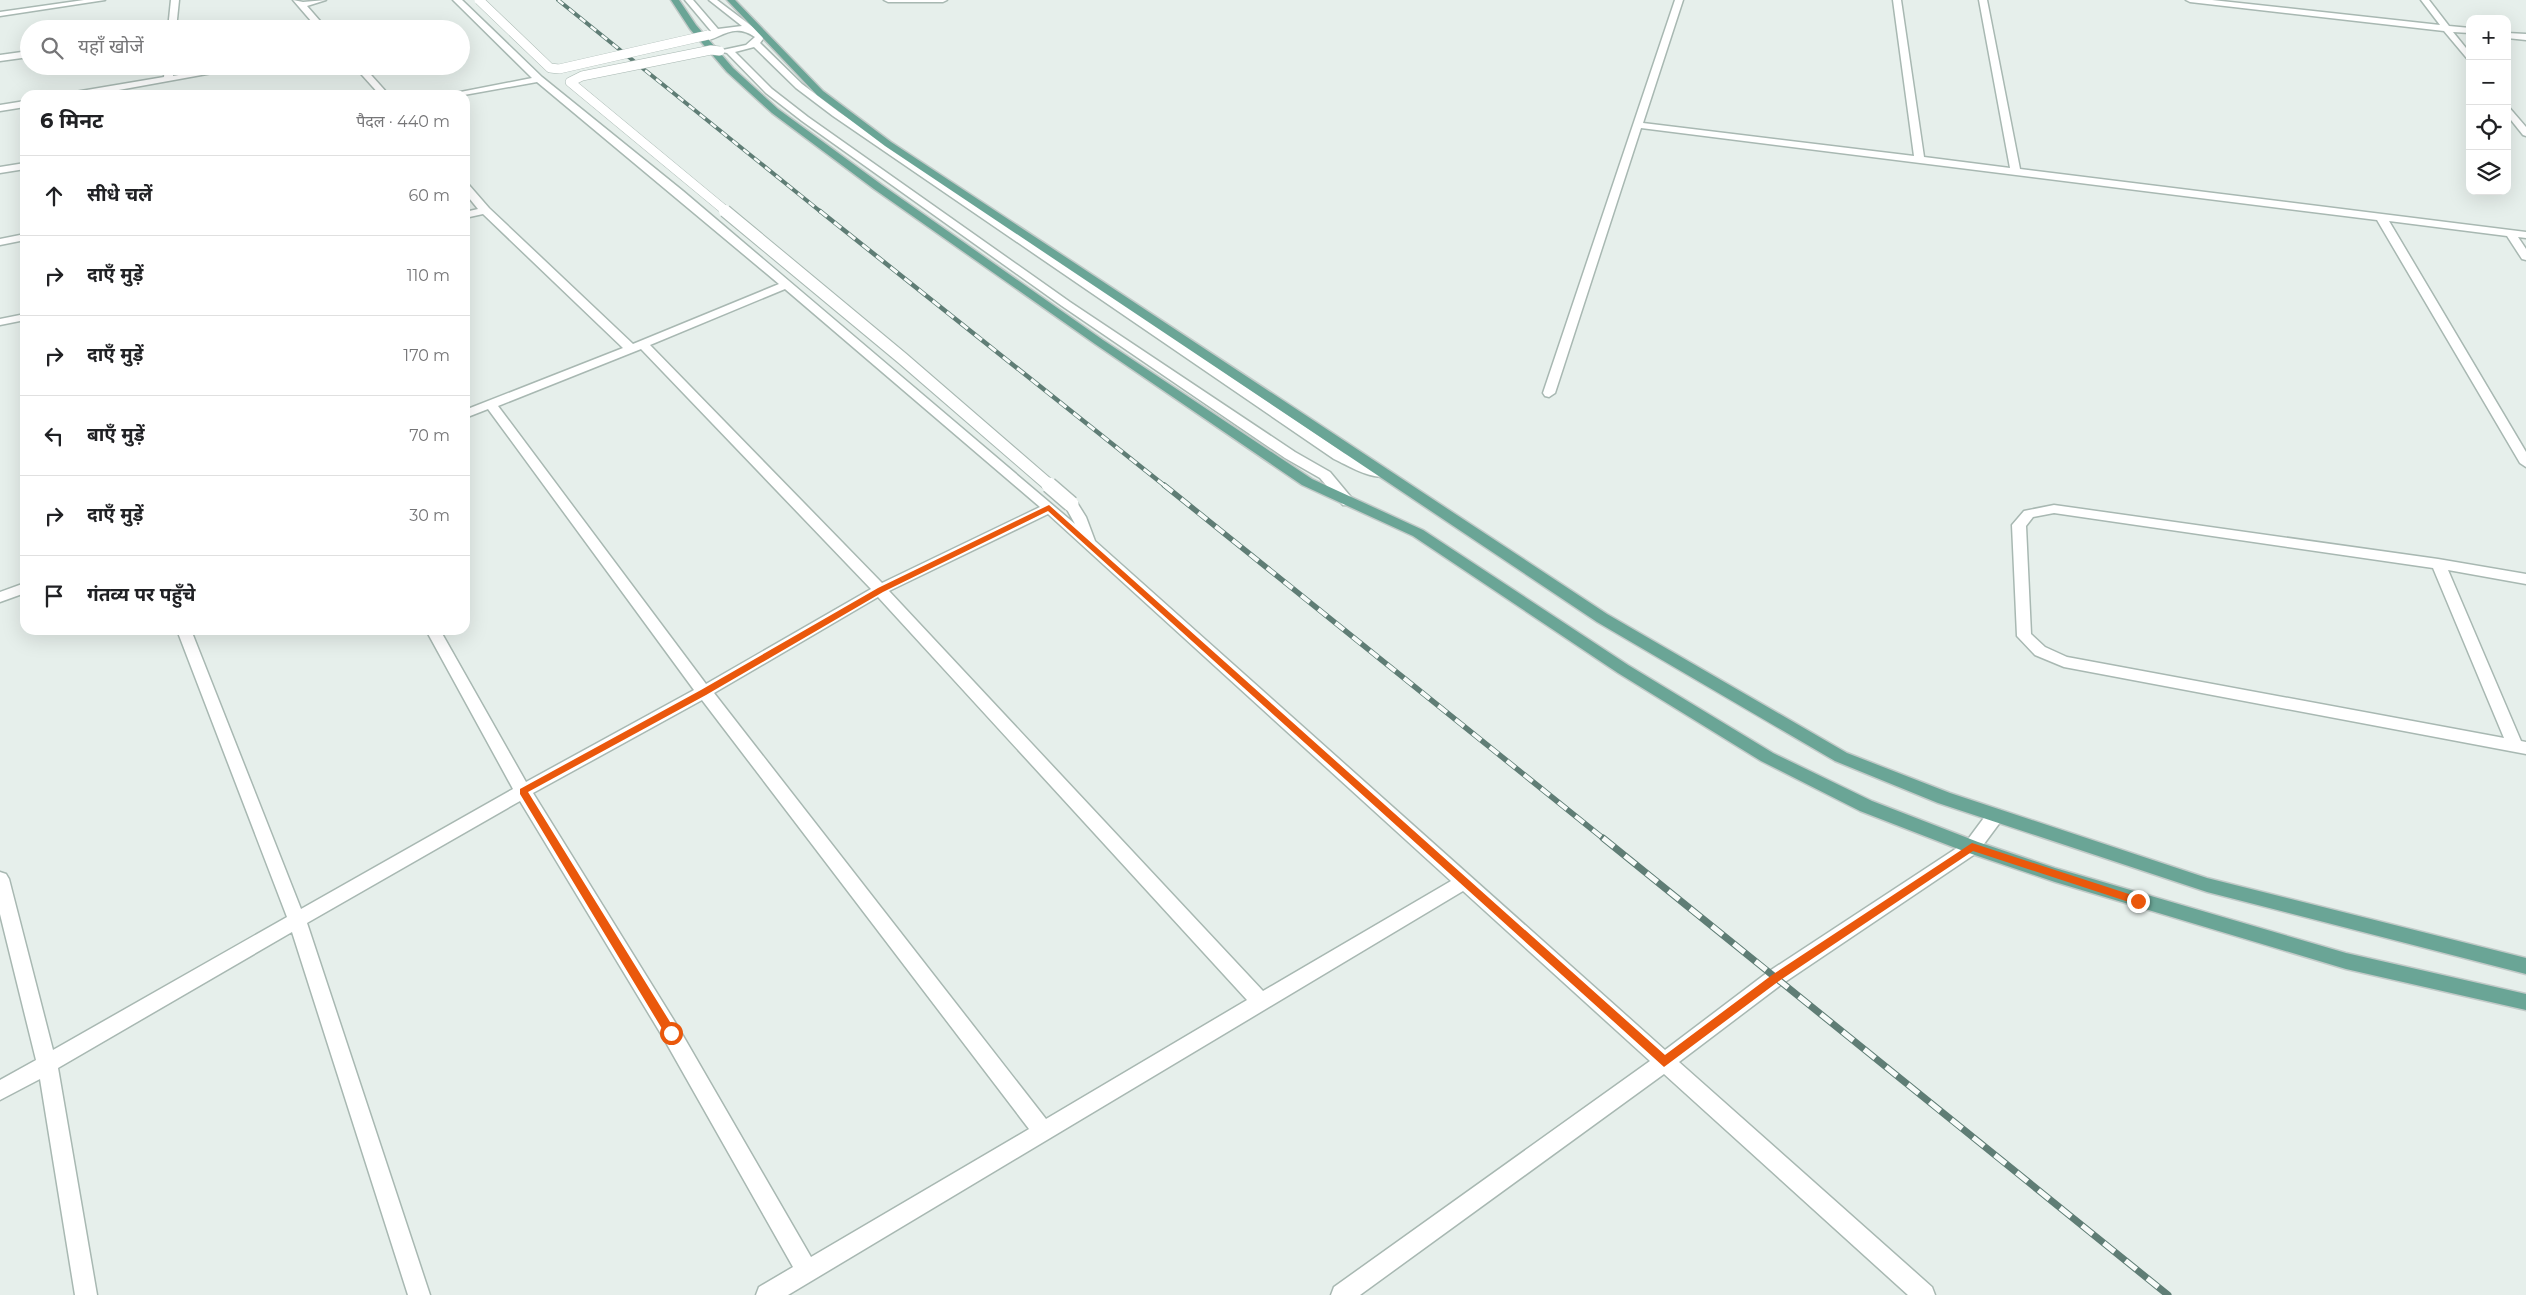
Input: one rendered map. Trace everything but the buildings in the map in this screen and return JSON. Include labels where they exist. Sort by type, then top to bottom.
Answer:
[{"type":"main road","points":[[675,0],[693,27],[730,70],[775,112],[878,187],[1107,347],[1307,482],[1418,533],[1623,669],[1767,757],[1866,806],[1972,847],[2129,898],[2346,961],[2526,1002]]},
{"type":"main road","points":[[731,0],[820,93],[888,144],[1602,618],[1841,757],[1995,816],[2207,885],[2526,966]]},
{"type":"street","points":[[0,14],[101,0]]},
{"type":"street","points":[[173,20],[175,0]]},
{"type":"street","points":[[299,2],[322,0]]},
{"type":"street","points":[[457,0],[539,80],[679,192],[1049,508],[1924,1295]]},
{"type":"street","points":[[479,0],[550,68],[559,69],[733,29],[750,30]]},
{"type":"street","points":[[689,0],[712,34]]},
{"type":"street","points":[[713,0],[725,12],[741,20],[759,36],[755,43],[730,51],[711,50],[582,76],[570,82],[902,358],[1071,504],[1079,517],[1088,543]]},
{"type":"street","points":[[888,0],[943,0]]},
{"type":"street","points":[[1549,393],[1679,0]]},
{"type":"street","points":[[1897,0],[1919,160]]},
{"type":"street","points":[[1983,0],[2015,171]]},
{"type":"street","points":[[2190,0],[2466,30]]},
{"type":"street","points":[[2425,0],[2466,54]]},
{"type":"street","points":[[299,2],[315,20]]},
{"type":"street","points":[[711,50],[701,46],[701,42],[712,34]]},
{"type":"street","points":[[2511,35],[2526,37]]},
{"type":"street","points":[[755,43],[799,86],[836,114],[1102,297],[1339,456],[1364,468],[1383,472]]},
{"type":"street","points":[[730,51],[769,91],[805,119],[1066,304],[1290,455],[1325,475],[1348,502]]},
{"type":"street","points":[[0,58],[20,55]]},
{"type":"street","points":[[168,75],[168,79]]},
{"type":"street","points":[[104,90],[192,75]]},
{"type":"street","points":[[366,75],[380,90]]},
{"type":"street","points":[[470,92],[539,80]]},
{"type":"street","points":[[0,108],[20,105]]},
{"type":"street","points":[[2511,113],[2526,133]]},
{"type":"street","points":[[1638,125],[2526,235]]},
{"type":"street","points":[[0,170],[20,167]]},
{"type":"street","points":[[470,193],[485,210],[636,346],[880,590],[1261,1002]]},
{"type":"street","points":[[470,214],[485,210]]},
{"type":"street","points":[[2381,217],[2526,463]]},
{"type":"street","points":[[2510,233],[2526,257]]},
{"type":"street","points":[[0,242],[20,238]]},
{"type":"street","points":[[470,412],[786,285]]},
{"type":"street","points":[[0,322],[20,318]]},
{"type":"street","points":[[490,404],[704,692],[1043,1131]]},
{"type":"street","points":[[0,1091],[523,791],[704,692],[880,590],[1049,508]]},
{"type":"street","points":[[2521,748],[2064,662],[2040,651],[2024,636],[2019,525],[2029,514],[2054,509],[2438,564],[2526,579]]},
{"type":"street","points":[[2438,564],[2521,748]]},
{"type":"street","points":[[0,597],[20,590]]},
{"type":"street","points":[[186,635],[297,920],[419,1295]]},
{"type":"street","points":[[436,635],[523,791],[671,1033],[807,1271]]},
{"type":"street","points":[[1342,1295],[1664,1062],[1775,978],[1972,847],[1995,816]]},
{"type":"street","points":[[0,879],[47,1063],[86,1295]]},
{"type":"street","points":[[767,1295],[1464,882]]},
{"type":"railway","points":[[558,0],[821,212]]},
{"type":"railway","points":[[820,211],[1165,486]]},
{"type":"railway","points":[[1164,485],[1604,839]]},
{"type":"railway","points":[[1603,838],[2168,1295]]},
{"type":"route","points":[[671,1033],[523,791],[704,692],[880,590],[1049,508],[1664,1062],[1775,978],[1972,847],[2138,901]]}]
